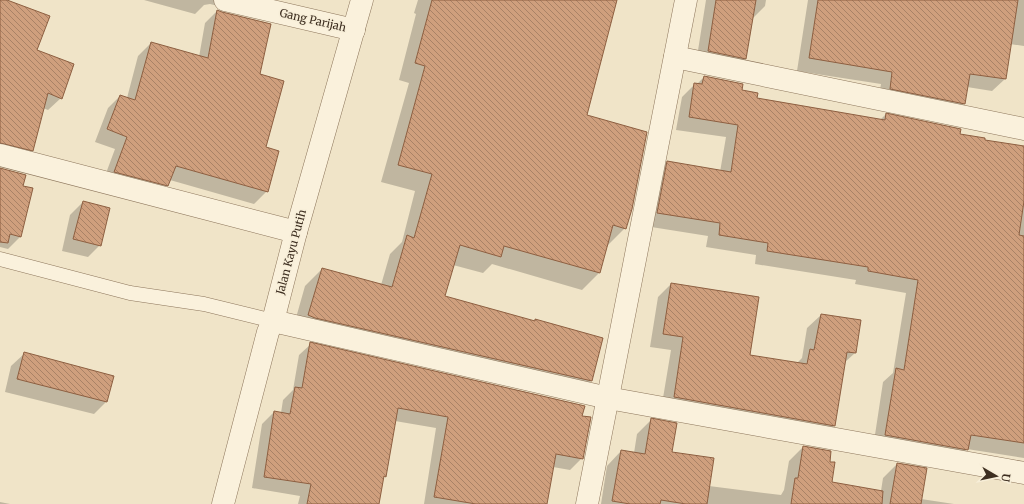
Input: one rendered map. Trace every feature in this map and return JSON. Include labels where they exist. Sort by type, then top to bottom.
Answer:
[{"type":"street","name":"Gang Parijah","points":[[225,0],[354,30]]},
{"type":"street","name":"Jalan Kayu Putih","points":[[224,504],[266,339],[273,320],[296,232],[362,0]]},
{"type":"street","points":[[587,504],[686,0]]},
{"type":"street","points":[[675,57],[1024,129]]},
{"type":"street","points":[[0,155],[296,232]]},
{"type":"street","points":[[273,320],[608,398],[1024,472]]},
{"type":"lane","points":[[0,259],[130,293],[204,304],[273,320]]},
{"type":"building","points":[[0,0],[7,0],[50,16],[37,50],[74,64],[62,99],[48,93],[33,151],[0,143]]},
{"type":"building","points":[[432,0],[617,0],[587,115],[647,132],[632,209],[626,229],[613,225],[600,273],[504,246],[501,257],[460,245],[445,296],[603,338],[592,381],[315,318],[308,315],[322,268],[392,287],[407,235],[414,238],[432,174],[398,165],[425,66],[415,63]]},
{"type":"building","points":[[716,0],[756,0],[746,59],[708,51]]},
{"type":"building","points":[[818,0],[1018,0],[1006,79],[970,74],[965,104],[890,89],[892,72],[809,58]]},
{"type":"building","points":[[217,10],[271,24],[260,74],[284,81],[266,147],[279,151],[268,192],[176,166],[168,186],[114,172],[127,137],[107,129],[120,95],[135,100],[151,42],[208,58]]},
{"type":"building","points":[[704,76],[743,84],[742,90],[758,93],[757,98],[885,120],[886,113],[961,129],[960,134],[985,138],[985,140],[1024,146],[1024,201],[1019,235],[1024,236],[1024,443],[971,435],[968,450],[885,435],[896,368],[904,370],[918,280],[868,271],[868,267],[767,251],[768,243],[719,235],[720,223],[657,213],[667,161],[731,172],[738,125],[689,117],[694,83],[702,84]]},
{"type":"building","points":[[0,168],[26,175],[23,186],[33,188],[21,237],[10,234],[8,243],[0,242]]},
{"type":"building","points":[[83,201],[110,208],[101,246],[73,239]]},
{"type":"building","points":[[671,283],[759,297],[750,355],[807,364],[810,349],[814,350],[821,314],[861,320],[856,353],[847,352],[835,426],[674,397],[683,337],[663,334]]},
{"type":"building","points":[[310,342],[585,406],[582,416],[591,417],[583,459],[556,454],[547,504],[476,504],[434,497],[448,417],[398,408],[386,477],[384,476],[379,504],[307,504],[311,484],[264,477],[274,411],[290,414],[295,387],[302,388]]},
{"type":"building","points":[[24,352],[114,376],[107,402],[17,379]]},
{"type":"building","points":[[651,418],[677,423],[672,452],[714,458],[707,504],[686,504],[661,500],[660,504],[630,504],[612,501],[621,450],[645,454]]},
{"type":"building","points":[[803,446],[831,451],[830,462],[835,462],[832,482],[883,491],[882,504],[791,504],[795,478],[798,478]]},
{"type":"building","points":[[897,463],[927,468],[921,504],[890,504]]}]
